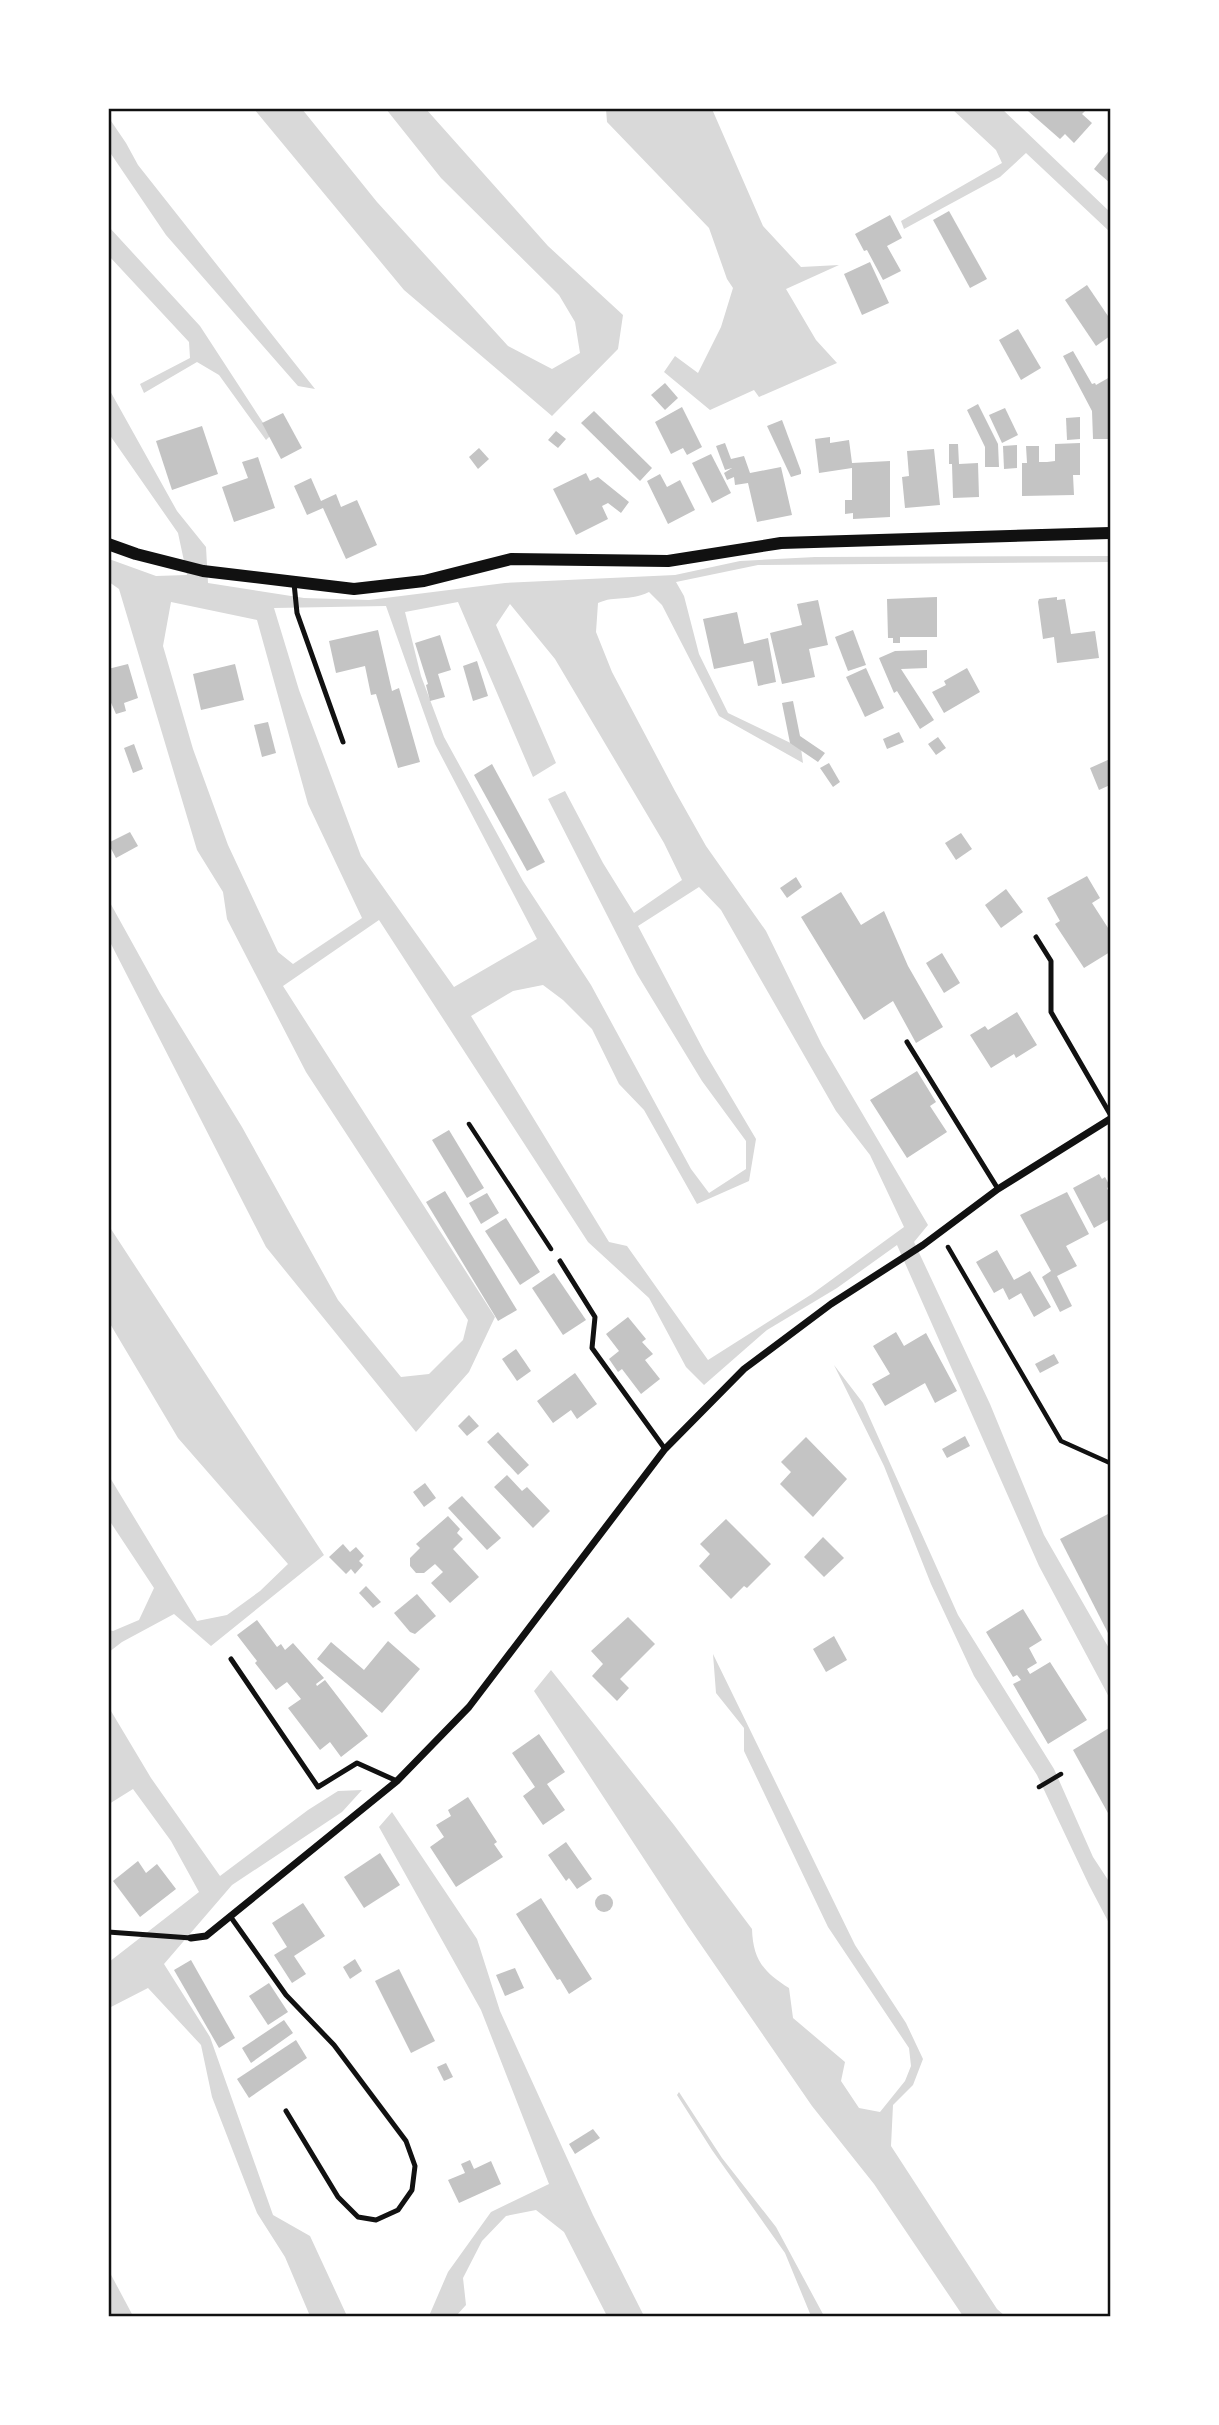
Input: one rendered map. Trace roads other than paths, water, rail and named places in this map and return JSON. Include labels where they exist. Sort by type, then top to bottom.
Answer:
[{"type":"street","points":[[108,544],[136,555],[203,571],[294,586],[354,589],[424,581],[511,559],[667,561],[781,543],[1111,533]]},
{"type":"street","points":[[191,1938],[206,1936],[397,1781],[470,1707],[665,1449],[744,1369],[831,1304],[923,1245],[998,1189],[1111,1116]]},
{"type":"lane","points":[[294,586],[297,613],[343,741]]},
{"type":"lane","points":[[1037,937],[1051,961],[1051,1012],[1111,1116]]},
{"type":"lane","points":[[907,1042],[998,1189]]},
{"type":"lane","points":[[559,1261],[595,1317],[592,1348],[665,1449]]},
{"type":"lane","points":[[231,1659],[318,1787],[357,1763],[397,1781]]},
{"type":"lane","points":[[230,1916],[286,1994],[334,2045],[406,2141],[415,2166],[412,2190],[398,2210],[376,2220],[358,2217],[338,2197],[286,2111]]},
{"type":"lane","points":[[108,1932],[191,1938]]}]
